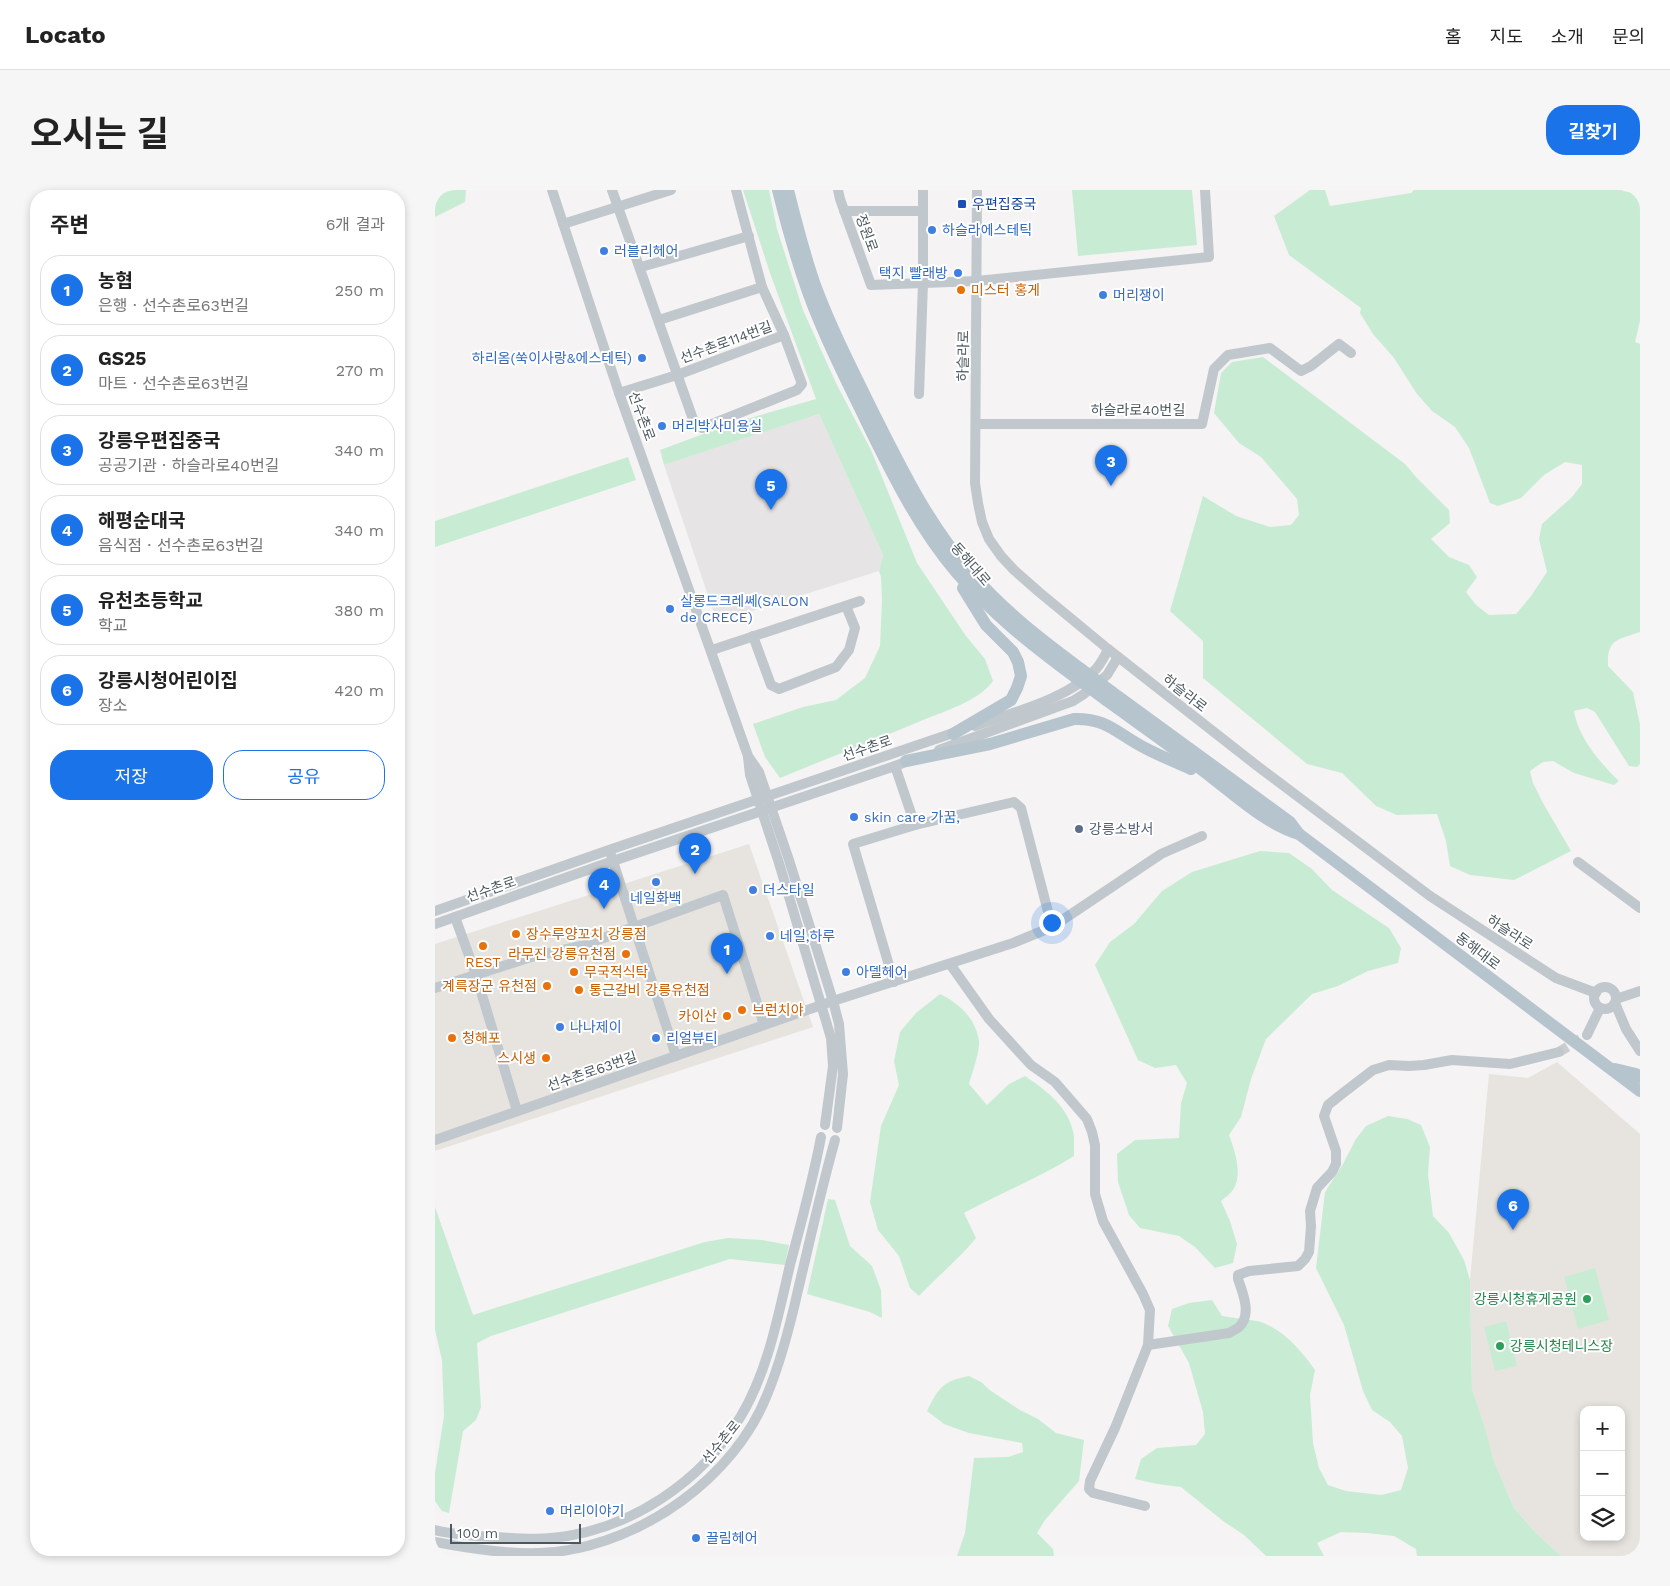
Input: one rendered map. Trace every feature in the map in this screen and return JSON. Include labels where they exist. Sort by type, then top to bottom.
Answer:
[{"type":"main road","name":"동해대로","points":[[778,190],[804,282],[818,320],[839,367],[914,513],[943,554],[979,596],[1007,623],[1290,822],[1299,834],[1640,1091]]},
{"type":"main road","name":"동해대로","points":[[788,190],[801,242],[829,321],[917,499],[951,550],[990,594],[1011,615],[1078,673]]},
{"type":"main road","points":[[943,554],[986,625],[1013,652],[1018,662],[1021,676],[1011,700],[953,734]]},
{"type":"main road","name":"동해대로","points":[[1109,696],[1237,797],[1283,829],[1299,834]]},
{"type":"main road","points":[[901,764],[990,744],[1074,719],[1086,719],[1096,720],[1107,725],[1145,748],[1215,780]]},
{"type":"main road","points":[[1611,1068],[1636,1074],[1640,1077]]},
{"type":"main road","points":[[1611,1068],[1640,1100]]},
{"type":"street","name":"선수촌로","points":[[552,190],[619,393],[712,650],[748,756],[750,775],[766,809]]},
{"type":"street","name":"선수촌로114번길","points":[[613,190],[641,267],[677,375],[694,422],[702,428],[797,390],[801,384],[784,335],[677,375],[619,393]]},
{"type":"street","points":[[563,224],[671,190]]},
{"type":"street","points":[[737,190],[762,287],[784,335]]},
{"type":"street","name":"정원로","points":[[838,190],[871,285],[923,283]]},
{"type":"street","points":[[919,394],[923,283],[923,190]]},
{"type":"street","name":"하슬라로","points":[[977,190],[975,483],[982,522],[989,539],[1001,556],[1014,570],[1118,657],[1256,765],[1431,896],[1556,978],[1595,993]]},
{"type":"street","points":[[923,283],[977,281],[1209,257],[1205,190]]},
{"type":"street","points":[[844,211],[923,211]]},
{"type":"street","points":[[641,267],[749,236]]},
{"type":"street","points":[[659,320],[762,287]]},
{"type":"street","name":"하슬라로40번길","points":[[975,424],[1202,424],[1214,370],[1228,355],[1270,348],[1301,371],[1311,366],[1339,344],[1351,353]]},
{"type":"street","points":[[712,650],[859,600]]},
{"type":"street","points":[[753,636],[771,685],[779,689],[836,667],[849,650],[855,628],[846,606]]},
{"type":"street","name":"선수촌로","points":[[435,910],[953,734],[1065,693],[1080,684],[1097,668],[1109,649]]},
{"type":"street","name":"선수촌로","points":[[435,924],[613,861],[901,764],[1073,701],[1107,675],[1118,657]]},
{"type":"street","name":"선수촌로","points":[[901,764],[915,825]]},
{"type":"street","points":[[894,982],[853,844],[915,825],[1014,802],[1021,808],[1052,927]]},
{"type":"street","points":[[766,809],[792,870],[839,1024],[843,1074],[837,1128],[838,1135],[835,1140],[827,1141],[821,1137],[821,1130],[825,1125],[833,1066],[831,1038],[766,809]]},
{"type":"street","points":[[833,1001],[1013,943],[1052,927],[1161,854],[1202,836]]},
{"type":"street","points":[[609,850],[676,1056]]},
{"type":"street","points":[[1578,862],[1640,908]]},
{"type":"street","points":[[435,988],[531,957],[581,946],[723,895],[764,1025]]},
{"type":"street","points":[[455,917],[476,975],[517,1112]]},
{"type":"street","points":[[950,964],[989,1019],[1031,1065],[1055,1082],[1087,1119],[1092,1132],[1095,1145],[1095,1194],[1098,1208],[1103,1221],[1143,1294],[1149,1310],[1148,1345],[1089,1489],[1093,1493],[1145,1506]]},
{"type":"street","points":[[1640,991],[1615,1001],[1610,1008],[1600,1008],[1595,1003],[1594,996],[1601,988],[1613,991],[1615,1001],[1626,1029],[1640,1052]]},
{"type":"street","name":"선수촌로63번길","points":[[435,1140],[833,1001]]},
{"type":"street","points":[[1587,1035],[1600,1008]]},
{"type":"street","points":[[1148,1345],[1229,1333],[1240,1326],[1246,1318],[1246,1306],[1238,1279],[1239,1275],[1249,1271],[1298,1266],[1305,1259],[1309,1252],[1311,1226],[1309,1210],[1317,1188],[1332,1172],[1336,1164],[1336,1151],[1324,1116],[1328,1105],[1373,1070],[1389,1065],[1424,1065],[1452,1060],[1510,1064],[1559,1052]]},
{"type":"street","points":[[825,1125],[832,1124],[837,1128]]},
{"type":"street","name":"선수촌로","points":[[439,1531],[462,1536],[522,1539],[552,1538],[601,1528],[653,1504],[677,1487],[702,1465],[724,1440],[741,1416],[754,1391],[771,1342],[821,1137]]},
{"type":"street","name":"선수촌로","points":[[436,1542],[462,1547],[522,1552],[554,1552],[579,1548],[605,1541],[636,1529],[661,1516],[712,1475],[735,1449],[753,1423],[767,1396],[785,1345],[835,1140]]},
{"type":"street","points":[[677,1487],[685,1498]]},
{"type":"street","points":[[435,1522],[439,1531]]},
{"type":"street","points":[[522,1539],[522,1552]]},
{"type":"shaded area","points":[[819,414],[883,555],[879,571],[717,622],[664,465]]},
{"type":"shaded area","points":[[749,844],[813,1027],[435,1151],[435,944]]},
{"type":"shaded area","points":[[1557,1062],[1640,1134],[1640,1556],[1561,1556],[1536,1533],[1514,1508],[1494,1461],[1472,1389],[1470,1280],[1489,1074],[1528,1078]]},
{"type":"green space","points":[[435,190],[466,190],[465,202],[435,217]]},
{"type":"green space","points":[[743,190],[769,190],[777,229],[803,310],[836,383],[871,450],[917,563],[966,636],[985,659],[993,681],[971,700],[961,705],[780,778],[765,757],[753,724],[803,707],[836,700],[865,678],[880,646],[882,600],[879,571],[883,555],[819,414],[664,465],[660,450],[733,423],[816,399],[770,273]]},
{"type":"green space","points":[[1072,190],[1192,190],[1197,245],[1078,256]]},
{"type":"green space","points":[[1310,190],[1325,190],[1330,206],[1411,193],[1414,190],[1623,190],[1640,194],[1640,321],[1635,342],[1640,344],[1640,632],[1620,639],[1612,645],[1609,650],[1608,666],[1633,692],[1640,725],[1640,764],[1637,767],[1629,766],[1595,712],[1587,708],[1574,711],[1576,721],[1585,740],[1619,781],[1614,785],[1574,773],[1553,761],[1543,762],[1530,771],[1533,783],[1543,803],[1571,851],[1514,880],[1470,875],[1450,866],[1446,841],[1437,814],[1397,815],[1376,806],[1342,773],[1307,764],[1203,678],[1203,641],[1170,611],[1203,496],[1236,516],[1270,527],[1291,525],[1299,515],[1297,499],[1261,457],[1239,443],[1214,413],[1221,373],[1232,362],[1263,357],[1405,464],[1449,510],[1450,523],[1431,539],[1449,557],[1469,565],[1477,577],[1466,592],[1476,605],[1489,615],[1516,614],[1531,596],[1547,572],[1539,539],[1542,524],[1572,497],[1582,484],[1582,465],[1565,462],[1544,475],[1521,498],[1498,506],[1490,503],[1469,448],[1455,427],[1432,411],[1417,394],[1394,358],[1373,334],[1360,313],[1361,308],[1289,255],[1274,216]]},
{"type":"green space","points":[[628,457],[636,480],[435,547],[435,521]]},
{"type":"green space","points":[[1260,851],[1289,853],[1312,869],[1332,890],[1389,928],[1401,948],[1398,963],[1368,971],[1338,986],[1312,994],[1266,1039],[1251,1079],[1241,1117],[1229,1135],[1236,1155],[1238,1170],[1233,1190],[1221,1201],[1237,1244],[1233,1263],[1215,1268],[1195,1247],[1179,1236],[1140,1228],[1129,1215],[1118,1182],[1117,1154],[1135,1140],[1179,1138],[1181,1103],[1187,1083],[1176,1065],[1155,1068],[1138,1060],[1095,965],[1110,942],[1134,924],[1162,891],[1192,872]]},
{"type":"green space","points":[[940,994],[960,1007],[970,1019],[977,1033],[979,1041],[978,1051],[969,1084],[987,1105],[1009,1084],[1025,1076],[1033,1081],[1056,1101],[1068,1117],[1074,1136],[1074,1156],[964,1213],[976,1238],[919,1296],[910,1288],[899,1256],[878,1230],[870,1202],[881,1126],[899,1085],[894,1061],[900,1032],[916,1013]]},
{"type":"green space","points":[[1388,1116],[1407,1119],[1421,1125],[1430,1147],[1428,1174],[1433,1216],[1449,1233],[1464,1260],[1470,1280],[1472,1389],[1494,1461],[1514,1508],[1536,1533],[1561,1556],[1417,1556],[1416,1549],[1394,1536],[1341,1532],[1317,1543],[1324,1556],[1266,1556],[1244,1535],[1223,1521],[1181,1487],[1135,1479],[1141,1459],[1157,1448],[1196,1445],[1205,1434],[1203,1412],[1189,1363],[1168,1326],[1172,1309],[1189,1303],[1212,1300],[1222,1316],[1257,1321],[1274,1328],[1297,1347],[1315,1370],[1310,1395],[1313,1443],[1319,1468],[1328,1485],[1346,1491],[1381,1495],[1401,1490],[1408,1468],[1402,1436],[1390,1422],[1372,1410],[1363,1391],[1344,1325],[1316,1268],[1325,1192],[1356,1139],[1366,1126]]},
{"type":"green space","points":[[828,1199],[835,1200],[850,1246],[872,1266],[881,1290],[882,1318],[870,1312],[807,1294]]},
{"type":"green space","points":[[435,1207],[473,1315],[705,1242],[728,1238],[762,1240],[789,1245],[785,1265],[730,1259],[491,1336],[477,1343],[481,1407],[476,1420],[463,1431],[449,1513],[442,1511],[435,1501],[435,1473],[444,1416],[442,1360],[435,1330]]},
{"type":"green space","name":"강릉시청휴게공원","points":[[1595,1268],[1609,1320],[1578,1329],[1564,1277]]},
{"type":"green space","name":"강릉시청테니스장","points":[[1506,1321],[1517,1366],[1495,1371],[1484,1327]]},
{"type":"green space","points":[[969,1376],[981,1382],[1020,1410],[1038,1419],[1056,1433],[1084,1440],[1079,1481],[1045,1520],[1037,1533],[1053,1549],[1054,1556],[957,1556],[965,1533],[974,1458],[1008,1457],[1023,1452],[1022,1443],[969,1433],[944,1424],[927,1411],[943,1386],[953,1380]]},
{"type":"tunnel","points":[[1559,1052],[1580,1039]]},
{"type":"place","name":"우편집중국","points":[[962,204]]},
{"type":"place","name":"하슬라에스테틱","points":[[932,230]]},
{"type":"place","name":"러블리헤어","points":[[604,251]]},
{"type":"place","name":"택지 빨래방","points":[[958,273]]},
{"type":"place","name":"미스터 홍게","points":[[961,290]]},
{"type":"place","name":"머리쟁이","points":[[1103,295]]},
{"type":"place","name":"하리옴(쑥이사랑&에스테틱)","points":[[642,358]]},
{"type":"place","name":"머리박사미용실","points":[[662,426]]},
{"type":"place","name":"강릉우편집중국","points":[[1111,486]]},
{"type":"place","name":"유천초등학교","points":[[771,510]]},
{"type":"place","name":"살롱드크레쎄(SALON de CRECE)","points":[[670,609]]},
{"type":"place","name":"skin care 가꿈,","points":[[854,817]]},
{"type":"place","name":"강릉소방서","points":[[1079,829]]},
{"type":"place","name":"GS25","points":[[695,874]]},
{"type":"place","name":"네일화백","points":[[656,882]]},
{"type":"place","name":"더스타일","points":[[753,890]]},
{"type":"place","name":"해평순대국","points":[[604,909]]},
{"type":"place","name":"장수루양꼬치 강릉점","points":[[516,934]]},
{"type":"place","name":"네일,하루","points":[[770,936]]},
{"type":"place","name":"REST","points":[[483,946]]},
{"type":"place","name":"라무진 강릉유천점","points":[[626,954]]},
{"type":"place","name":"무국적식탁","points":[[574,972]]},
{"type":"place","name":"아델헤어","points":[[846,972]]},
{"type":"place","name":"농협","points":[[727,974]]},
{"type":"place","name":"계륵장군 유천점","points":[[547,986]]},
{"type":"place","name":"통근갈비 강릉유천점","points":[[579,990]]},
{"type":"place","name":"브런치야","points":[[742,1010]]},
{"type":"place","name":"카이산","points":[[727,1016]]},
{"type":"place","name":"나나제이","points":[[560,1027]]},
{"type":"place","name":"청해포","points":[[452,1038]]},
{"type":"place","name":"리얼뷰티","points":[[656,1038]]},
{"type":"place","name":"스시생","points":[[546,1058]]},
{"type":"place","name":"강릉시청어린이집","points":[[1513,1230]]},
{"type":"place","name":"강릉시청휴게공원","points":[[1587,1299]]},
{"type":"place","name":"강릉시청테니스장","points":[[1500,1346]]},
{"type":"place","name":"머리이야기","points":[[550,1511]]},
{"type":"place","name":"끌림헤어","points":[[696,1538]]}]
